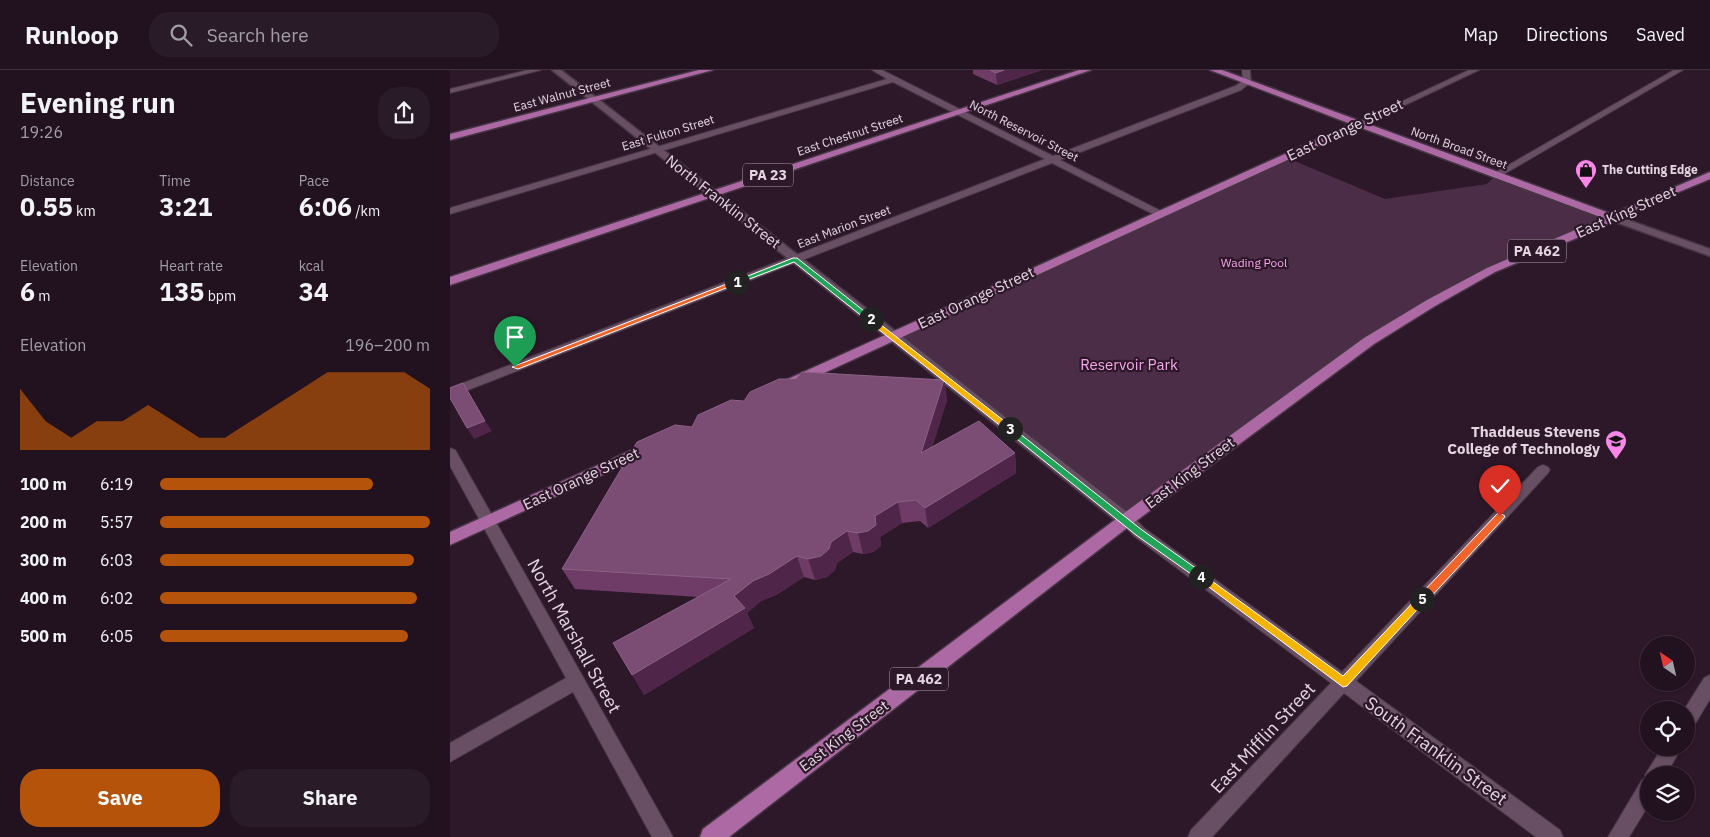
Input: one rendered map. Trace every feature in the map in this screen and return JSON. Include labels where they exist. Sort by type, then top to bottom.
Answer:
[{"type":"main road","name":"North Franklin Street","points":[[556,70],[1126,520]]},
{"type":"main road","name":"East Walnut Street","points":[[450,137],[709,70]]},
{"type":"main road","name":"East Chestnut Street","points":[[450,281],[1087,70]]},
{"type":"main road","name":"North Broad Street","points":[[1214,70],[1611,217]]},
{"type":"main road","name":"East Orange Street","points":[[780,388],[1358,124]]},
{"type":"main road","name":"East King Street","points":[[711,837],[1126,520],[1342,360],[1402,319],[1491,270],[1592,228],[1611,217],[1710,175]]},
{"type":"main road","points":[[1611,217],[1710,253]]},
{"type":"main road","name":"East Orange Street","points":[[450,539],[655,445]]},
{"type":"street","points":[[450,91],[537,70]]},
{"type":"street","name":"North Reservoir Street","points":[[876,70],[1160,214]]},
{"type":"street","points":[[1246,70],[1247,82]]},
{"type":"street","name":"East Orange Street","points":[[1358,124],[1475,70]]},
{"type":"street","points":[[1496,175],[1679,70]]},
{"type":"street","name":"East Fulton Street","points":[[450,211],[894,79]]},
{"type":"street","name":"East Marion Street","points":[[450,393],[1238,88],[1247,82]]},
{"type":"street","name":"North Marshall Street","points":[[450,454],[663,837]]},
{"type":"street","name":"East Mifflin Street","points":[[1198,837],[1543,470]]},
{"type":"street","name":"South Franklin Street","points":[[1126,520],[1139,532],[1553,837]]},
{"type":"street","points":[[450,753],[576,681]]},
{"type":"street","points":[[1695,708],[1710,683]]},
{"type":"street","points":[[1618,837],[1640,801]]},
{"type":"green space","name":"Reservoir Park","points":[[1285,157],[1385,199],[1487,184],[1496,175],[1611,217],[1525,256],[1431,303],[1126,520],[892,337]]},
{"type":"building","points":[[990,70],[1004,70],[996,73]]},
{"type":"building","points":[[802,372],[944,380],[921,453],[979,421],[1015,453],[925,508],[916,500],[898,502],[875,516],[876,525],[868,531],[858,533],[847,531],[831,542],[829,549],[821,556],[808,559],[797,556],[769,574],[753,581],[734,596],[745,608],[632,675],[613,643],[731,579],[562,569],[637,442],[675,425],[692,427],[698,415],[731,400],[744,401],[750,392],[779,379],[796,379]]},
{"type":"building","points":[[463,383],[485,421],[467,428],[450,398],[450,388]]},
{"type":"place","name":"The Cutting Edge","points":[[1586,189]]},
{"type":"place","name":"Thaddeus Stevens College of Technology","points":[[1616,460]]},
{"type":"route","points":[[515,367],[795,259],[1139,532],[1343,682],[1500,516]]},
{"type":"park label","name":"Wading Pool","points":[[1254,263]]}]
